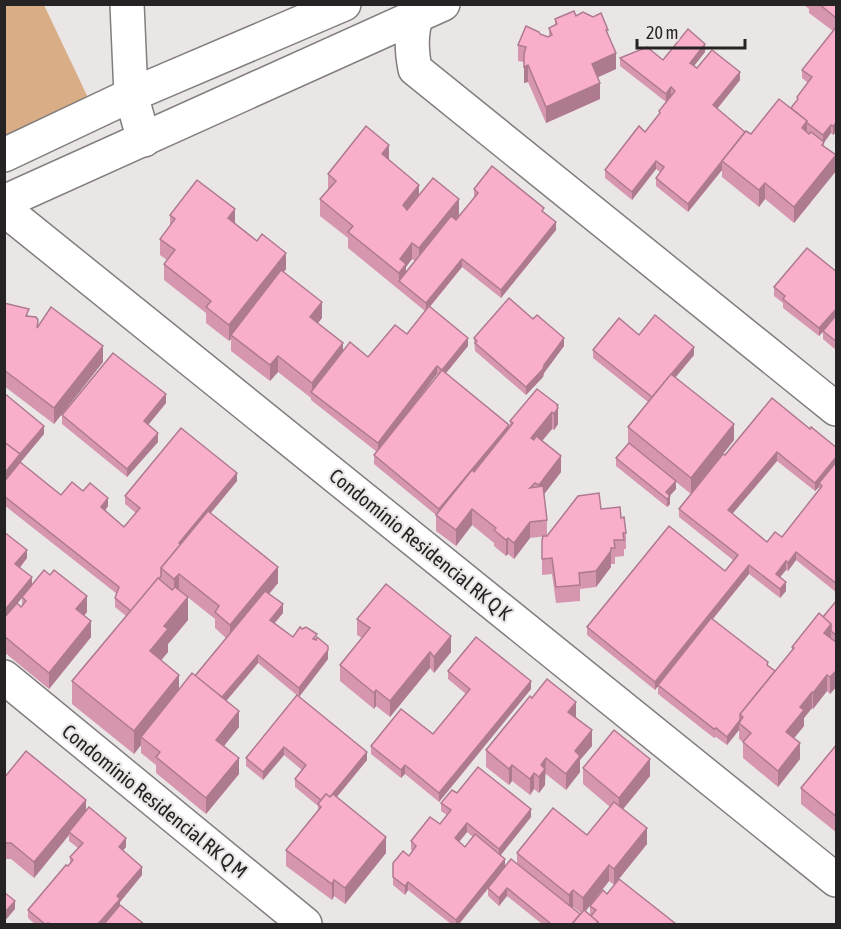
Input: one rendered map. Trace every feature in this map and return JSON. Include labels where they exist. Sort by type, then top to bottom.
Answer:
[{"type":"street","points":[[127,4],[131,95],[144,140]]},
{"type":"street","points":[[4,155],[131,95],[344,4]]},
{"type":"street","points":[[4,202],[144,140],[426,9]]},
{"type":"street","points":[[426,9],[412,31],[415,69],[837,409]]},
{"type":"street","name":"Condomínio Residencial RK Q K","points":[[4,209],[837,880]]},
{"type":"street","name":"Condomínio Residencial RK Q M","points":[[4,678],[304,924]]},
{"type":"shaded area","points":[[5,5],[44,5],[91,104],[5,140]]},
{"type":"building","points":[[819,4],[837,4],[837,15],[835,17]]},
{"type":"building","points":[[574,11],[576,16],[583,12],[593,17],[601,13],[616,53],[592,64],[600,83],[546,107],[528,65],[524,67],[526,47],[518,45],[526,26],[548,37],[552,35],[549,28],[557,24],[555,19]]},
{"type":"building","points":[[837,26],[837,122],[831,125],[823,135],[791,108],[812,77],[802,70]]},
{"type":"building","points":[[688,29],[705,44],[690,63],[697,68],[712,50],[740,72],[713,105],[745,132],[688,204],[656,178],[664,167],[656,161],[632,192],[605,170],[639,126],[645,132],[675,91],[671,87],[666,94],[620,58],[647,47],[663,60]]},
{"type":"building","points":[[779,99],[807,121],[802,128],[824,142],[822,145],[836,155],[794,207],[765,183],[759,190],[722,161],[746,131],[751,134]]},
{"type":"building","points":[[366,126],[389,145],[382,154],[419,185],[403,205],[407,210],[433,178],[459,199],[419,248],[412,243],[400,259],[406,264],[399,273],[348,232],[353,226],[320,199],[336,181],[328,174]]},
{"type":"building","points":[[492,166],[544,208],[542,211],[556,222],[501,290],[462,259],[426,303],[399,281],[451,216],[456,220],[478,193],[474,189]]},
{"type":"building","points":[[197,180],[235,209],[228,218],[257,241],[262,234],[286,253],[229,325],[206,307],[211,301],[164,264],[175,250],[160,239],[175,219],[170,215]]},
{"type":"building","points":[[807,248],[837,272],[837,308],[819,328],[783,299],[785,296],[774,287]]},
{"type":"building","points":[[281,270],[322,302],[310,317],[343,343],[312,383],[278,356],[270,365],[231,335]]},
{"type":"building","points":[[509,298],[533,319],[537,315],[564,338],[543,369],[526,387],[475,343],[477,341],[474,338]]},
{"type":"building","points":[[4,303],[29,309],[26,316],[36,317],[37,328],[51,307],[103,346],[54,408],[4,370]]},
{"type":"building","points":[[429,306],[468,338],[442,370],[437,366],[378,443],[311,392],[350,342],[368,357],[395,325],[407,334]]},
{"type":"building","points":[[837,314],[837,342],[823,331]]},
{"type":"building","points":[[655,315],[694,347],[652,397],[593,350],[619,318],[639,335]]},
{"type":"building","points":[[113,353],[166,394],[144,421],[158,433],[127,469],[62,415]]},
{"type":"building","points":[[442,370],[509,425],[439,509],[374,455]]},
{"type":"building","points":[[671,374],[734,424],[691,478],[628,427]]},
{"type":"building","points":[[537,389],[558,405],[554,414],[552,412],[531,438],[534,440],[536,436],[561,456],[539,485],[535,483],[530,488],[543,486],[547,520],[530,522],[514,543],[508,538],[506,540],[494,530],[496,528],[472,509],[456,530],[436,515],[472,470],[474,472],[513,423],[510,421]]},
{"type":"building","points":[[4,393],[44,426],[20,454],[4,442]]},
{"type":"building","points":[[772,398],[837,448],[837,456],[815,483],[777,452],[728,510],[767,542],[775,532],[782,537],[822,486],[819,483],[837,461],[837,584],[796,552],[776,574],[786,582],[780,589],[749,565],[655,682],[587,627],[669,526],[725,571],[738,555],[679,509]]},
{"type":"building","points":[[181,428],[237,473],[179,543],[181,544],[161,568],[159,579],[131,611],[115,598],[119,587],[4,496],[4,482],[20,462],[61,495],[72,482],[83,491],[90,483],[108,498],[101,507],[124,527],[140,508],[125,496]]},
{"type":"building","points":[[4,442],[20,454],[4,474]]},
{"type":"building","points":[[629,443],[676,481],[666,492],[670,496],[667,499],[616,458]]},
{"type":"building","points":[[599,493],[601,509],[620,507],[626,533],[623,533],[624,540],[614,540],[615,548],[611,548],[596,571],[579,573],[580,585],[556,587],[552,558],[542,559],[543,536],[547,536],[578,496]]},
{"type":"building","points":[[208,511],[278,567],[230,625],[215,612],[219,606],[179,574],[174,579],[161,568]]},
{"type":"building","points":[[4,532],[27,550],[15,564],[32,577],[4,611]]},
{"type":"building","points":[[44,570],[50,575],[54,570],[87,596],[76,609],[91,621],[49,673],[4,636],[4,618],[17,603],[21,607],[26,601],[22,597]]},
{"type":"building","points":[[158,578],[172,590],[175,587],[188,597],[164,626],[168,629],[150,651],[179,675],[134,731],[72,681]]},
{"type":"building","points":[[386,584],[451,636],[434,657],[430,652],[390,701],[376,690],[374,693],[340,665],[370,628],[357,619]]},
{"type":"building","points":[[265,591],[283,604],[270,620],[293,637],[300,627],[302,629],[306,627],[317,634],[313,639],[316,640],[317,637],[328,646],[328,650],[299,688],[258,655],[222,697],[195,676]]},
{"type":"building","points":[[837,600],[837,636],[831,631],[831,624],[823,617]]},
{"type":"building","points":[[819,613],[831,624],[824,633],[837,643],[837,670],[830,677],[827,675],[800,707],[804,710],[786,732],[800,743],[778,771],[743,742],[751,733],[739,723],[743,717],[740,714],[794,648],[792,647]]},
{"type":"building","points":[[711,618],[768,662],[767,665],[775,671],[740,714],[740,720],[727,737],[658,685]]},
{"type":"building","points":[[476,637],[531,681],[439,793],[405,765],[401,770],[371,746],[401,709],[433,734],[470,689],[448,671]]},
{"type":"building","points":[[192,673],[239,711],[216,740],[239,758],[206,798],[156,757],[160,752],[141,737]]},
{"type":"building","points":[[547,679],[576,702],[568,712],[592,730],[575,751],[580,756],[566,774],[546,758],[541,765],[545,769],[539,777],[534,773],[530,779],[512,765],[509,769],[486,750],[530,696],[532,698]]},
{"type":"building","points":[[297,695],[367,752],[330,797],[326,794],[321,800],[295,779],[306,765],[284,747],[263,772],[246,758]]},
{"type":"building","points":[[614,730],[650,759],[619,798],[583,768]]},
{"type":"building","points":[[837,744],[837,817],[801,788]]},
{"type":"building","points":[[26,751],[86,800],[34,862],[11,843],[4,843],[4,778]]},
{"type":"building","points":[[478,767],[531,809],[499,849],[467,823],[455,838],[465,847],[475,834],[505,859],[456,920],[408,882],[405,886],[393,877],[393,863],[403,851],[409,856],[416,846],[411,841],[430,817],[440,824],[451,810],[441,803],[452,790],[457,793]]},
{"type":"building","points":[[326,794],[330,797],[333,794],[386,837],[345,888],[334,880],[332,884],[286,850],[321,807],[318,804]]},
{"type":"building","points":[[614,802],[647,828],[614,869],[609,865],[583,898],[573,890],[569,895],[517,853],[553,808],[587,835]]},
{"type":"building","points":[[89,807],[126,838],[119,847],[142,867],[117,896],[120,899],[98,924],[45,924],[28,910],[66,865],[68,866],[73,860],[70,857],[83,843],[69,832]]},
{"type":"building","points":[[511,859],[580,914],[572,924],[548,924],[550,923],[507,888],[499,898],[488,888]]},
{"type":"building","points":[[619,879],[676,924],[598,924],[591,916],[596,910],[590,906],[603,890],[607,894]]},
{"type":"building","points":[[4,892],[15,901],[4,913]]},
{"type":"building","points":[[120,905],[144,924],[104,924]]},
{"type":"building","points":[[584,910],[598,922],[596,924],[572,924]]}]
